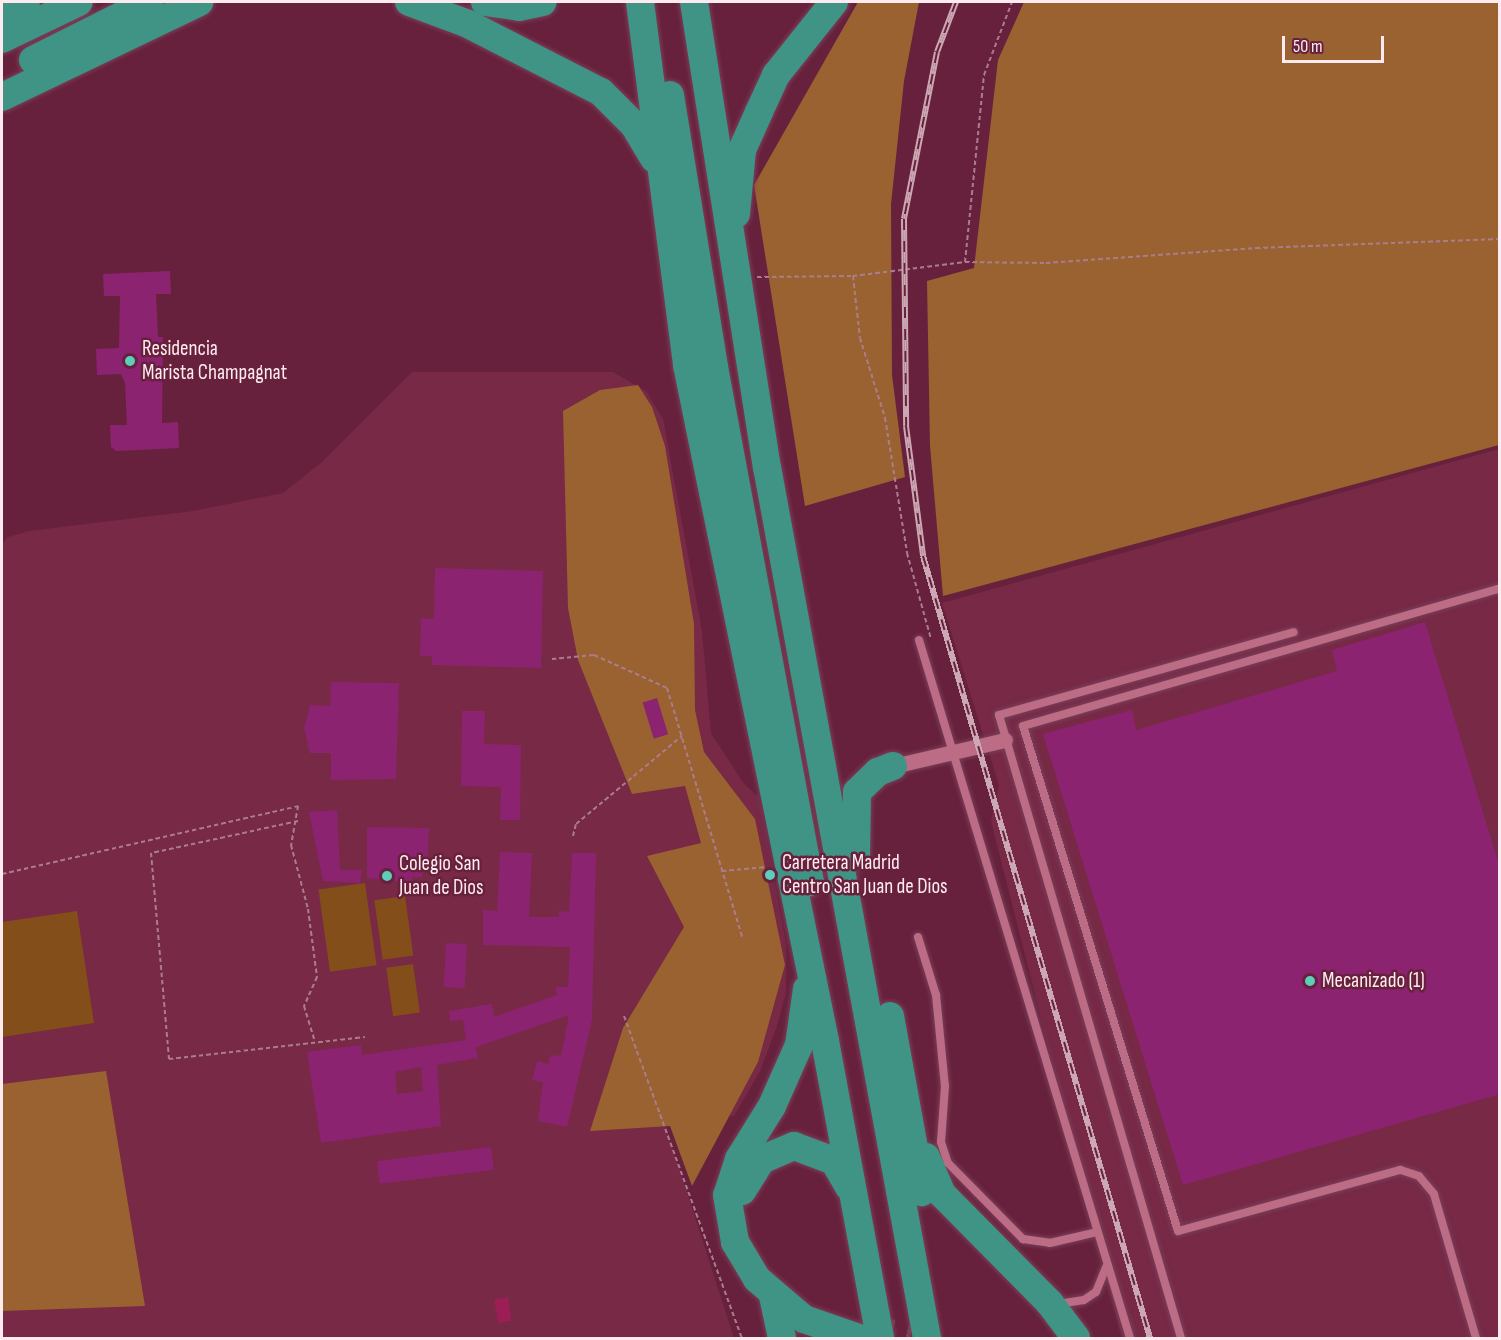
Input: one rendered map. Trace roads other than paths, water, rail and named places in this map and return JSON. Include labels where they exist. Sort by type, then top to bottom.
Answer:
[{"type":"highway","points":[[2,14],[26,2]]},
{"type":"highway","points":[[2,39],[79,2]]},
{"type":"highway","points":[[2,75],[149,2]]},
{"type":"highway","points":[[2,97],[199,2]]},
{"type":"highway","points":[[409,2],[468,24],[602,92],[646,143],[655,160],[664,202]]},
{"type":"highway","points":[[485,2],[519,7],[542,2]]},
{"type":"highway","points":[[640,2],[664,202],[687,365],[853,1195],[868,1335]]},
{"type":"highway","points":[[659,2],[674,125],[705,454]]},
{"type":"highway","points":[[694,2],[736,274],[927,1338]]},
{"type":"highway","points":[[736,274],[742,150],[776,75],[834,2]]},
{"type":"highway","points":[[674,125],[733,473],[894,1338]]},
{"type":"highway","points":[[824,765],[856,867],[907,1102],[945,1338]]},
{"type":"highway","points":[[856,867],[857,792],[878,772],[893,766]]},
{"type":"highway","points":[[801,933],[808,995],[799,1045],[772,1106],[739,1159],[727,1195],[735,1242],[773,1296],[804,1319],[817,1333],[868,1335]]},
{"type":"highway","points":[[907,1102],[942,1194],[1049,1302],[1076,1338]]},
{"type":"highway","points":[[853,1195],[834,1161],[794,1146],[775,1151],[749,1173],[741,1193],[742,1222],[753,1247],[789,1289],[814,1309],[868,1335]]},
{"type":"highway","points":[[773,1296],[782,1338]]},
{"type":"street","points":[[893,766],[1005,740]]},
{"type":"lane","points":[[1476,1338],[1434,1194],[1419,1176],[1400,1170],[1178,1231],[1023,726],[1500,588]]},
{"type":"lane","points":[[1181,1338],[999,715],[1294,632]]},
{"type":"lane","points":[[919,640],[950,752],[991,873],[1130,1338]]},
{"type":"lane","points":[[918,937],[936,995],[945,1086],[941,1142],[948,1163],[1023,1239],[1050,1243],[1097,1232]]},
{"type":"lane","points":[[1049,1302],[1072,1303],[1096,1292],[1103,1284],[1106,1262]]},
{"type":"tunnel","points":[[865,1327],[910,1338]]},
{"type":"railway","points":[[956,2],[937,52],[904,219],[906,426],[923,556],[1150,1338]]},
{"type":"place","name":"Residencia Marista Champagnat","points":[[130,361]]},
{"type":"place","name":"Carretera Madrid Centro San Juan de Dios","points":[[770,875]]},
{"type":"place","name":"Colegio San Juan de Dios","points":[[387,876]]},
{"type":"place","name":"Mecanizado (1)","points":[[1310,981]]}]
